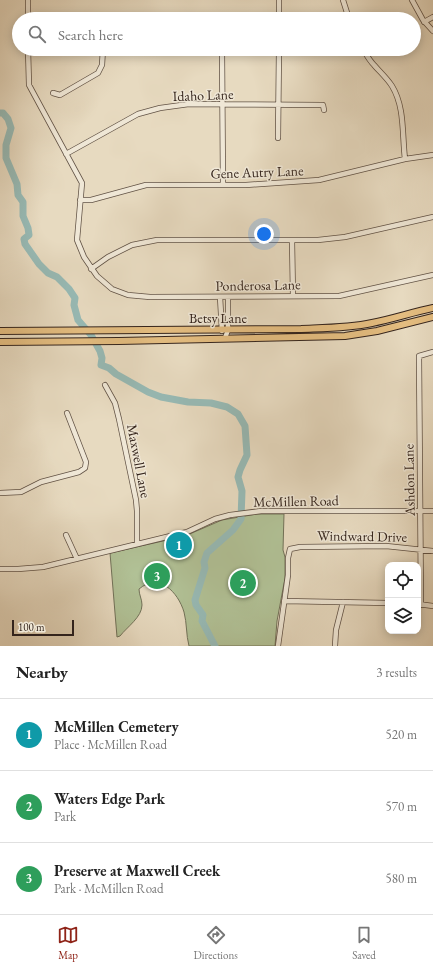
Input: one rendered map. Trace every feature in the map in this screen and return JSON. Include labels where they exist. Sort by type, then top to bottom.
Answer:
[{"type":"main road","name":"Betsy Lane","points":[[0,330],[228,330],[344,328],[374,323],[410,312],[433,308]]},
{"type":"main road","name":"Betsy Lane","points":[[0,342],[344,336],[376,331],[433,317]]},
{"type":"street","points":[[28,0],[28,12]]},
{"type":"street","points":[[279,0],[279,12]]},
{"type":"street","points":[[343,0],[347,12]]},
{"type":"street","points":[[412,0],[419,12]]},
{"type":"street","points":[[421,16],[433,31]]},
{"type":"street","points":[[424,22],[433,17]]},
{"type":"street","name":"Ponderosa Lane","points":[[28,56],[29,85],[82,183],[77,240],[84,258],[91,269],[112,289],[128,295],[150,297],[339,296],[433,275]]},
{"type":"street","points":[[52,93],[60,95],[98,73],[102,65],[103,56]]},
{"type":"street","points":[[222,56],[223,185]]},
{"type":"street","points":[[278,138],[279,56]]},
{"type":"street","points":[[368,56],[392,85],[397,97],[401,114],[405,159]]},
{"type":"street","name":"Idaho Lane","points":[[66,154],[138,114],[160,108],[189,104],[322,105],[324,110]]},
{"type":"street","name":"Gene Autry Lane","points":[[80,200],[90,200],[146,186],[286,183],[319,180],[405,159],[433,155]]},
{"type":"street","points":[[91,269],[108,256],[132,245],[157,240],[292,240],[345,238],[433,217]]},
{"type":"street","points":[[292,240],[293,296]]},
{"type":"street","points":[[220,297],[221,330],[225,338]]},
{"type":"street","points":[[225,338],[228,330],[228,297]]},
{"type":"street","name":"Ashdon Lane","points":[[419,598],[421,511],[419,356],[433,352]]},
{"type":"street","name":"Maxwell Lane","points":[[105,385],[115,403],[131,476],[137,511],[137,544]]},
{"type":"street","points":[[0,493],[21,492],[41,482],[79,472],[84,468],[86,462],[67,412]]},
{"type":"street","name":"McMillen Road","points":[[0,569],[43,567],[187,532],[215,519],[251,512],[268,510],[433,512]]},
{"type":"street","points":[[66,535],[77,559]]},
{"type":"street","name":"Windward Drive","points":[[284,601],[290,549],[300,547],[386,546],[433,551]]},
{"type":"street","points":[[278,646],[284,601],[385,602]]},
{"type":"street","points":[[335,646],[336,630],[343,602]]},
{"type":"street","points":[[421,604],[433,606]]},
{"type":"green space","points":[[257,514],[284,514],[283,550],[285,557],[285,578],[277,621],[275,646],[189,646],[185,616],[181,605],[172,591],[167,587],[154,583],[146,584],[139,589],[142,601],[140,614],[120,636],[117,637],[110,553],[185,536],[222,520]]},
{"type":"waterway","points":[[0,113],[3,113],[8,119],[11,128],[6,145],[6,158],[17,184],[18,195],[23,202],[23,216],[29,235],[24,239],[25,244],[39,264],[48,273],[57,277],[69,289],[75,298],[74,305],[78,320],[91,335],[100,351],[102,358],[101,365],[109,368],[116,374],[148,392],[161,397],[188,402],[211,403],[227,407],[238,414],[245,426],[247,455],[238,477],[242,491],[241,519],[233,530],[207,553],[204,562],[205,568],[195,600],[196,605],[203,615],[202,621],[215,646]]},
{"type":"place","name":"McMillen Cemetery","points":[[179,545]]},
{"type":"place","name":"Preserve at Maxwell Creek","points":[[157,576]]},
{"type":"place","name":"Waters Edge Park","points":[[243,583]]}]
